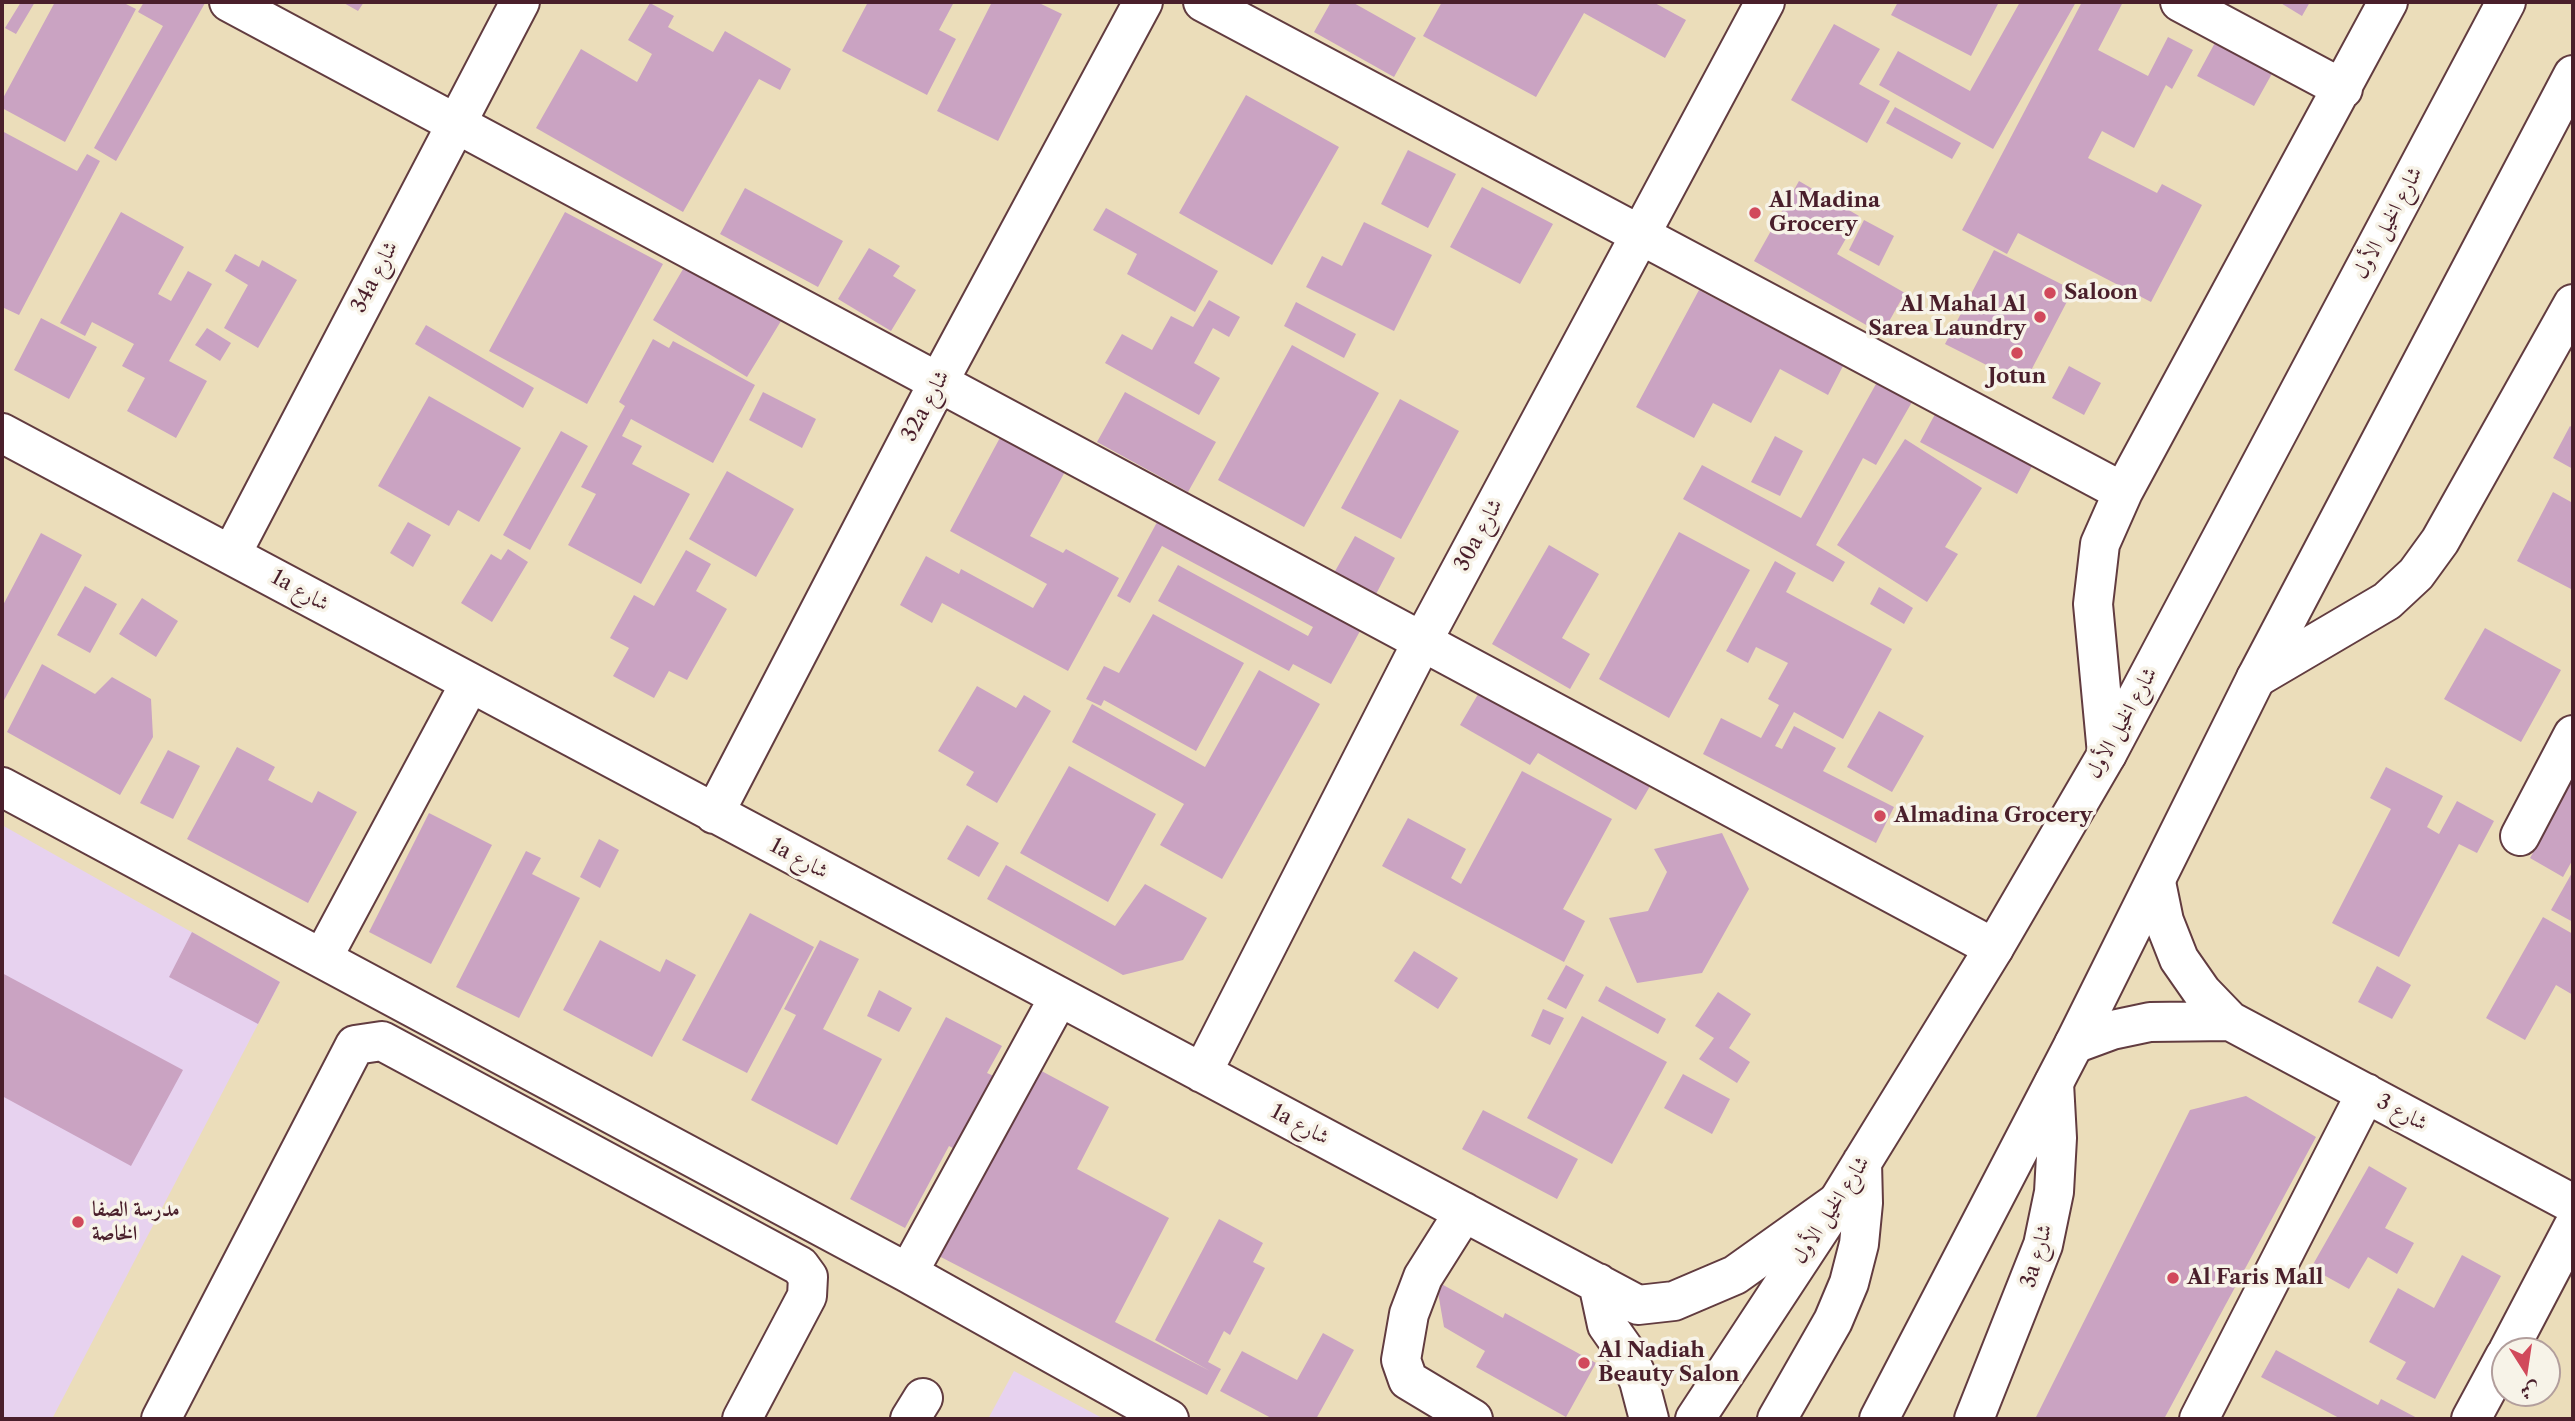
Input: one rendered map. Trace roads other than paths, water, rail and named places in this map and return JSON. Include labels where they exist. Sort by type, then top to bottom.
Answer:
[{"type":"street","points":[[229,2],[1994,948]]},
{"type":"street","name":"34a شارع","points":[[232,553],[520,2]]},
{"type":"street","name":"32a شارع","points":[[714,814],[939,381],[1143,2]]},
{"type":"street","points":[[1203,2],[2123,492]]},
{"type":"street","name":"30a شارع","points":[[1202,1073],[1423,640],[1765,2]]},
{"type":"street","points":[[2179,2],[2343,89]]},
{"type":"street","points":[[2107,754],[2093,604],[2094,573],[2100,544],[2123,492],[2388,2]]},
{"type":"street","name":"شارع الخيل الأول","points":[[1695,1419],[1837,1203],[1994,948],[2107,754],[2505,2]]},
{"type":"street","points":[[1879,1419],[2074,1044],[2256,678],[2573,75]]},
{"type":"street","points":[[2256,678],[2387,601],[2416,574],[2440,541],[2573,304]]},
{"type":"street","name":"1a شارع","points":[[2,433],[232,553],[714,814],[1638,1305],[1674,1301],[1735,1275],[1837,1203]]},
{"type":"street","points":[[323,957],[470,683]]},
{"type":"street","points":[[2520,836],[2573,736]]},
{"type":"street","points":[[2,787],[908,1273],[1169,1419]]},
{"type":"street","name":"شارع 3","points":[[2156,882],[2164,921],[2179,958],[2202,992],[2230,1021],[2573,1204]]},
{"type":"street","points":[[908,1273],[1059,997]]},
{"type":"street","name":"شارع 3","points":[[2074,1044],[2112,1030],[2150,1022],[2230,1021]]},
{"type":"street","points":[[172,1415],[355,1045],[383,1041],[800,1266],[808,1277],[807,1296],[742,1419]]},
{"type":"street","name":"3a شارع","points":[[1974,1419],[2043,1245],[2054,1192],[2057,1138],[2054,1083]]},
{"type":"street","points":[[2199,1419],[2366,1093]]},
{"type":"street","points":[[1777,1419],[1833,1321],[1849,1283],[1859,1244],[1863,1203],[1861,1162]]},
{"type":"street","points":[[1464,1212],[1423,1277],[1409,1314],[1401,1360],[1408,1380],[1473,1419]]},
{"type":"street","points":[[2515,1337],[2573,1227]]},
{"type":"street","points":[[1598,1283],[1607,1325],[1626,1352],[1639,1381],[1649,1419]]},
{"type":"street","points":[[2472,1419],[2491,1383]]},
{"type":"place","name":"Al Madina Grocery","points":[[1755,213]]},
{"type":"place","name":"Saloon","points":[[2050,293]]},
{"type":"place","name":"Al Mahal Al Sarea Laundry","points":[[2040,317]]},
{"type":"place","name":"Jotun","points":[[2017,353]]},
{"type":"place","name":"Almadina Grocery","points":[[1880,816]]},
{"type":"place","name":"مدرسة الصفا الخاصة","points":[[78,1222]]},
{"type":"place","name":"Al Faris Mall","points":[[2173,1278]]},
{"type":"place","name":"Al Nadiah Beauty Salon","points":[[1584,1363]]}]
